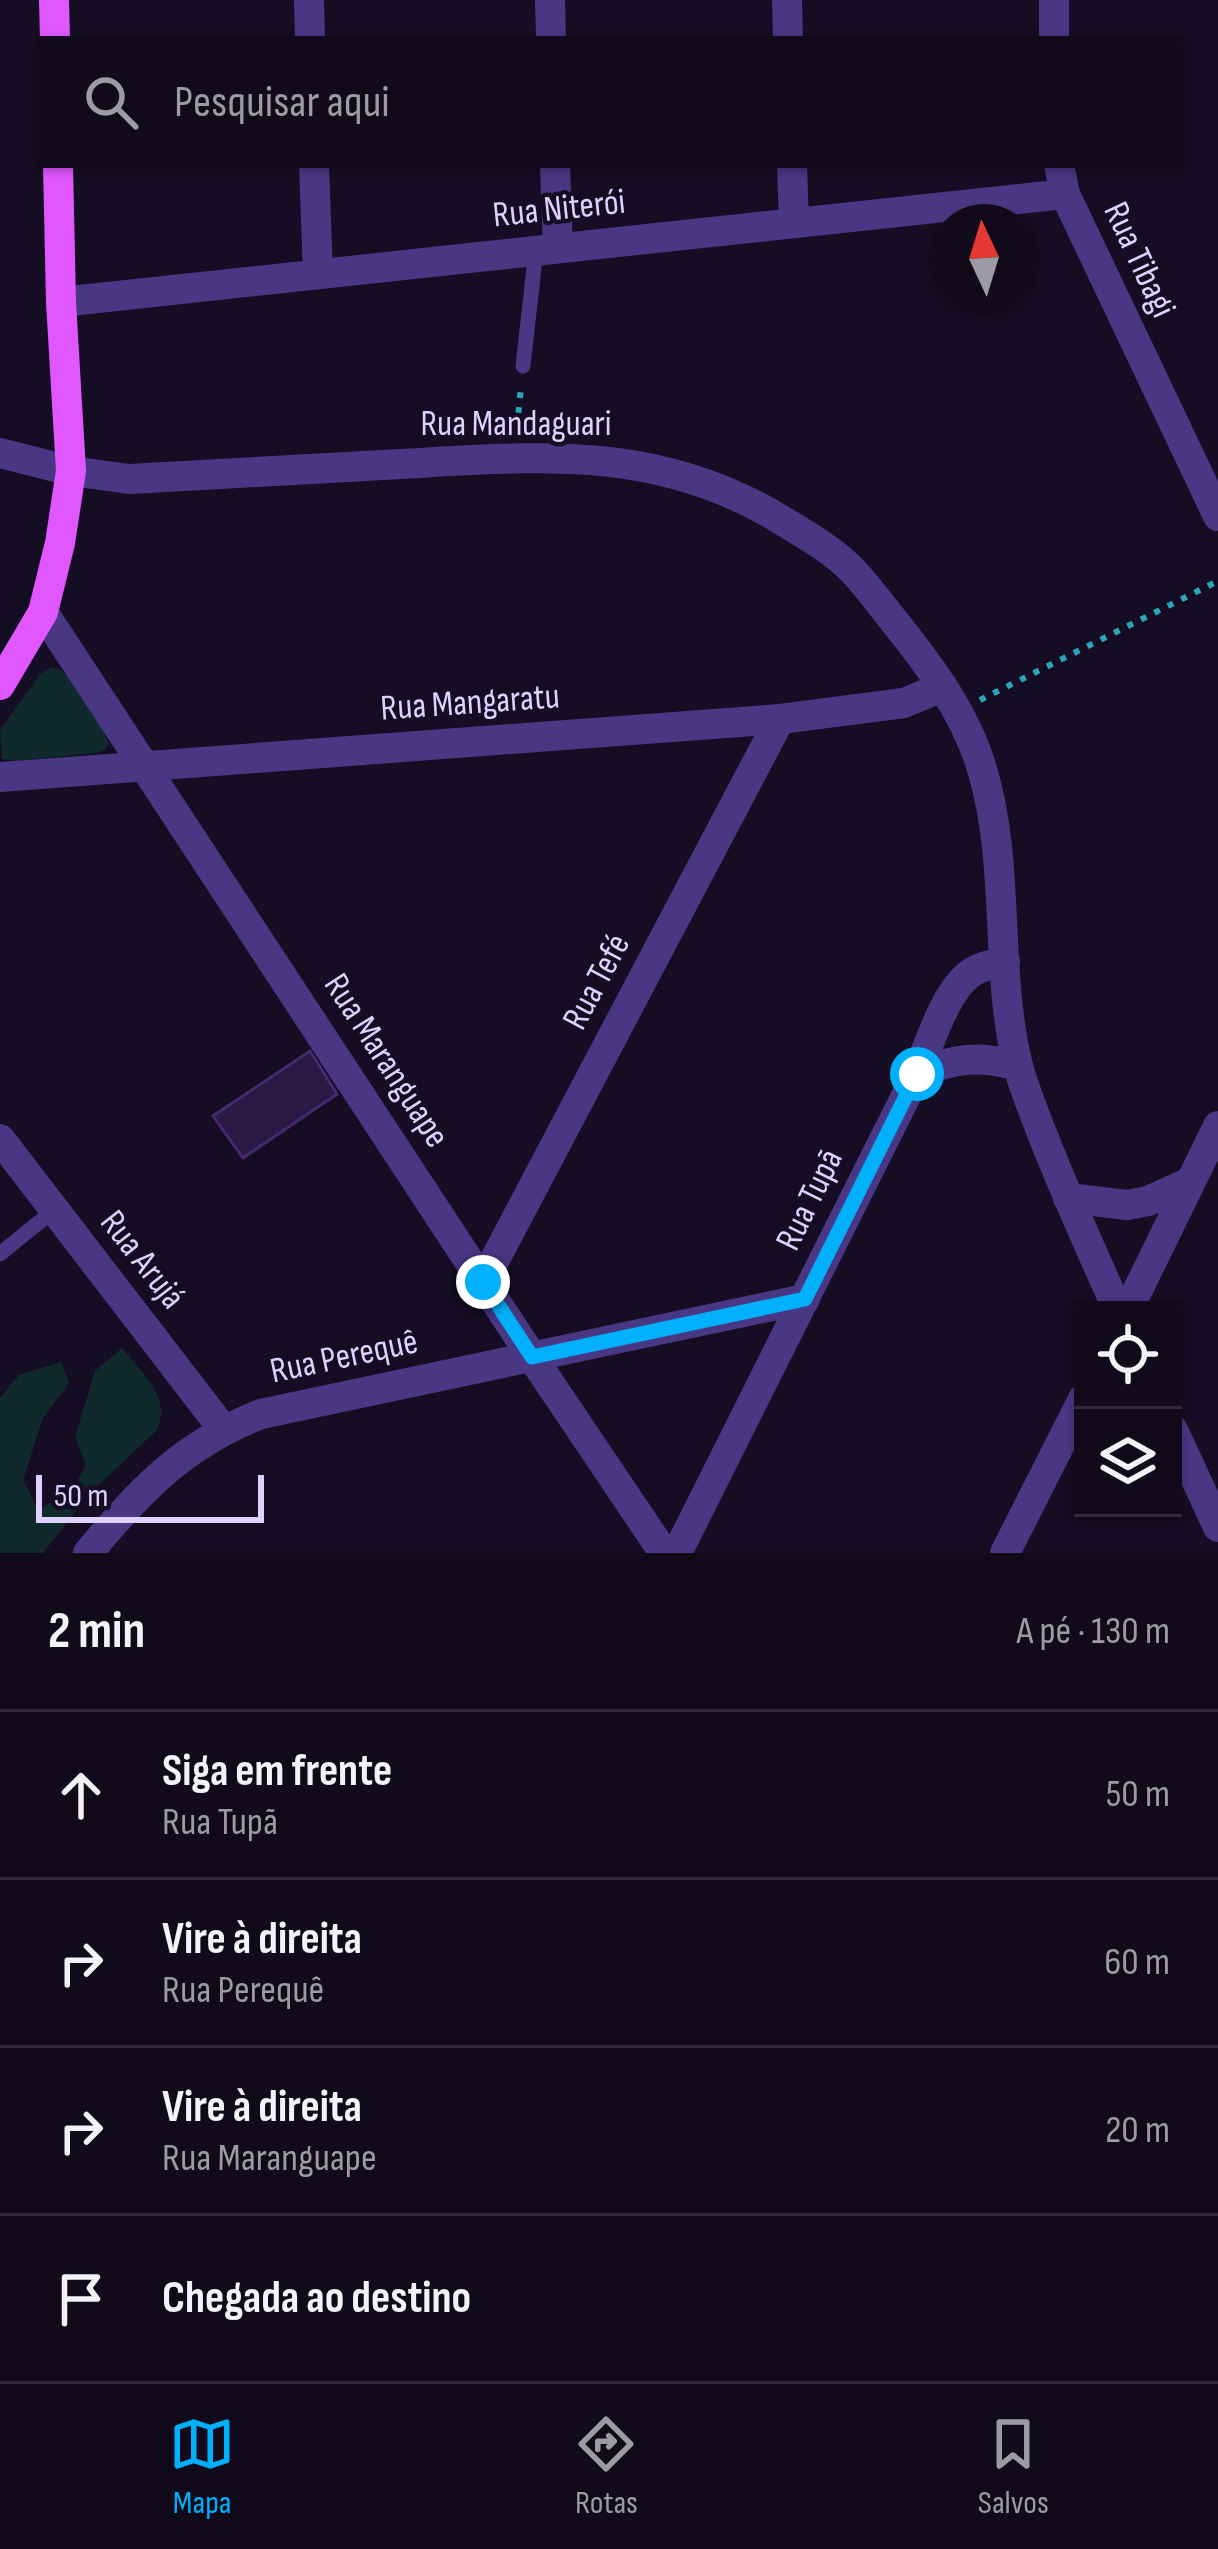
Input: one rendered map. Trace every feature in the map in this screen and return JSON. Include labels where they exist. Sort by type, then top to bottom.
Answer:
[{"type":"main road","points":[[54,0],[55,36]]},
{"type":"main road","points":[[0,685],[43,612],[70,472],[58,168]]},
{"type":"street","points":[[309,0],[310,36]]},
{"type":"street","points":[[550,0],[551,36]]},
{"type":"street","points":[[787,0],[788,36]]},
{"type":"street","points":[[1054,0],[1054,36]]},
{"type":"street","points":[[314,168],[318,274]]},
{"type":"street","points":[[547,249],[555,168]]},
{"type":"street","points":[[792,168],[794,223]]},
{"type":"street","name":"Rua Niterói","points":[[61,302],[794,223],[1062,179]]},
{"type":"street","name":"Rua Tibagi","points":[[1062,179],[1218,515]]},
{"type":"street","name":"Rua Mandaguari","points":[[0,453],[70,472],[129,479],[514,457],[585,458],[645,465],[696,479],[756,505],[822,544],[853,571],[904,634],[950,699],[982,767],[991,804],[1018,1066],[1068,1198],[1114,1301]]},
{"type":"street","name":"Rua Maranguape","points":[[43,612],[664,1553]]},
{"type":"street","name":"Rua Mangaratu","points":[[0,777],[780,719],[950,699]]},
{"type":"street","name":"Rua Tefé","points":[[483,1282],[780,719]]},
{"type":"street","name":"Rua Tupã","points":[[677,1553],[959,982],[973,971],[1005,961]]},
{"type":"street","points":[[917,1074],[968,1059],[991,1058],[1018,1066]]},
{"type":"street","points":[[1132,1301],[1218,1126]]},
{"type":"street","name":"Rua Arujá","points":[[0,1139],[223,1429]]},
{"type":"street","points":[[1068,1198],[1127,1205],[1190,1182]]},
{"type":"street","name":"Rua Perequê","points":[[88,1553],[160,1474],[223,1429],[261,1414],[805,1299]]},
{"type":"street","points":[[1005,1553],[1078,1409]]},
{"type":"street","points":[[1182,1449],[1218,1527]]},
{"type":"lane","points":[[523,366],[547,249]]},
{"type":"lane","points":[[0,1254],[54,1210]]},
{"type":"path","points":[[514,457],[523,366]]},
{"type":"path","points":[[950,699],[1218,581]]},
{"type":"green space","points":[[51,667],[72,682],[109,744],[95,753],[2,759],[0,730],[40,674]]},
{"type":"green space","points":[[122,1348],[158,1397],[161,1408],[156,1431],[92,1491],[43,1553],[0,1553],[0,1398],[19,1375],[61,1362],[69,1383],[43,1418],[23,1480],[38,1510],[73,1489],[86,1465],[75,1437],[95,1371]]},
{"type":"building","points":[[310,1051],[337,1094],[243,1158],[213,1116]]},
{"type":"route","points":[[483,1282],[532,1357],[805,1299],[917,1074]]}]
